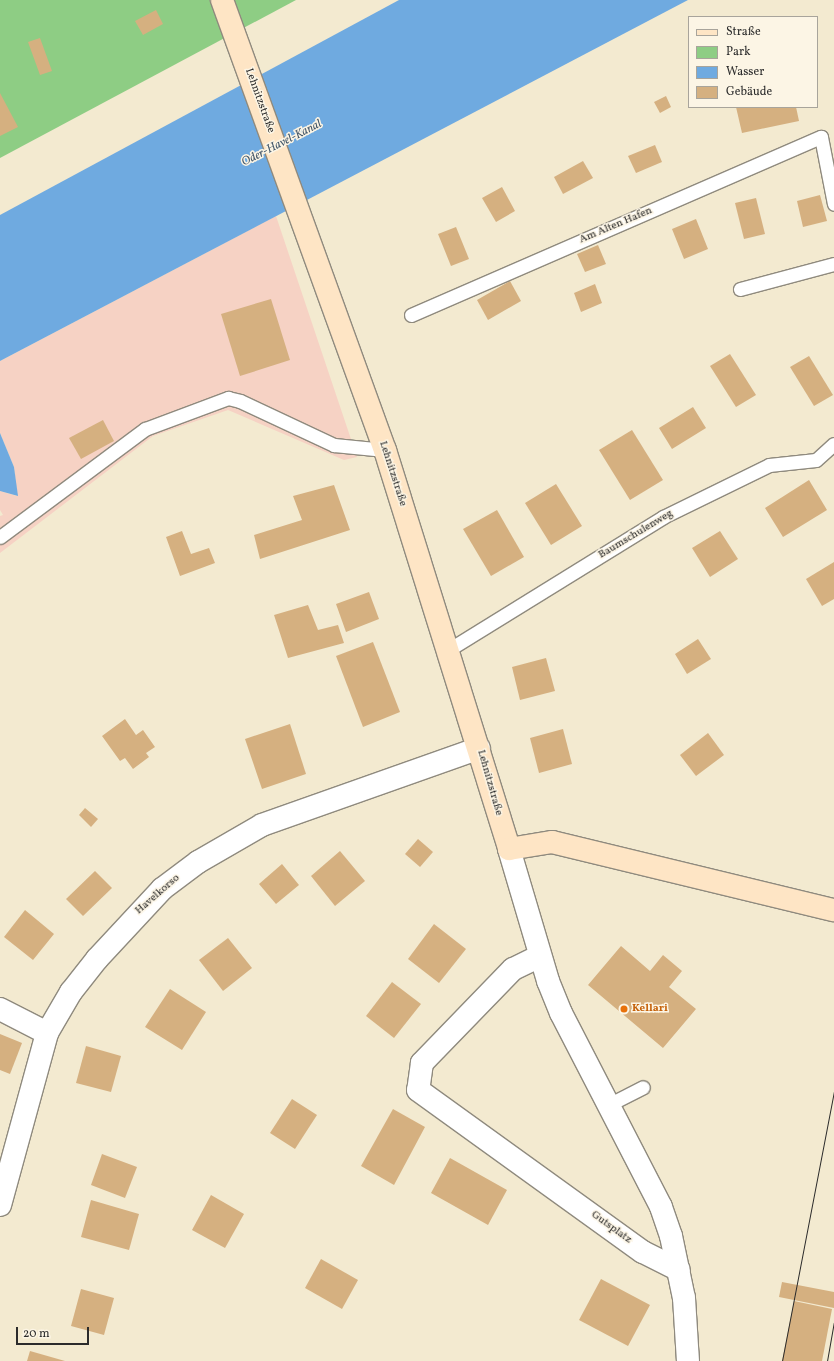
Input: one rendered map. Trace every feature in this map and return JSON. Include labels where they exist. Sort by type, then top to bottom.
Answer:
[{"type":"main road","name":"Lehnitzstraße","points":[[222,0],[385,450],[479,748],[508,849]]},
{"type":"main road","points":[[508,849],[552,842],[834,910]]},
{"type":"street","name":"Havelkorso","points":[[0,1204],[47,1033],[72,992],[133,917],[162,889],[198,862],[262,825],[479,748]]},
{"type":"street","name":"Lehnitzstraße","points":[[508,849],[540,956]]},
{"type":"street","points":[[540,956],[561,1013],[661,1207],[679,1270],[687,1323],[688,1361]]},
{"type":"street","name":"Gutsplatz","points":[[540,956],[513,969],[422,1063],[418,1090],[643,1252],[679,1270]]},
{"type":"street","points":[[0,1009],[47,1033]]},
{"type":"lane","name":"Am Alten Hafen","points":[[411,315],[821,137],[834,204]]},
{"type":"lane","points":[[740,289],[834,264]]},
{"type":"lane","points":[[0,537],[145,429],[228,398],[240,401],[334,445],[385,450]]},
{"type":"lane","name":"Baumschulenweg","points":[[448,650],[663,517],[769,465],[816,460],[834,444]]},
{"type":"lane","points":[[608,1105],[643,1087]]},
{"type":"shaded area","points":[[276,216],[357,457],[344,460],[228,410],[153,436],[0,553],[0,516],[3,515],[0,510],[0,491],[17,496],[14,467],[0,433],[0,361]]},
{"type":"green space","points":[[0,0],[296,0],[0,158]]},
{"type":"water","name":"Oder-Havel-Kanal","points":[[399,0],[688,0],[0,361],[0,215]]},
{"type":"water","points":[[0,433],[14,467],[18,496],[0,491]]},
{"type":"building","points":[[156,10],[163,24],[143,35],[135,21]]},
{"type":"building","points":[[40,38],[52,71],[40,75],[28,42]]},
{"type":"building","points":[[0,93],[18,127],[0,136]]},
{"type":"building","points":[[666,96],[671,107],[660,113],[654,102]]},
{"type":"building","points":[[736,108],[796,108],[799,121],[742,133]]},
{"type":"building","points":[[655,145],[662,162],[636,173],[628,156]]},
{"type":"building","points":[[583,161],[593,178],[563,194],[554,177]]},
{"type":"building","points":[[502,187],[515,211],[496,222],[482,198]]},
{"type":"building","points":[[820,195],[827,221],[803,227],[797,201]]},
{"type":"building","points":[[756,198],[765,234],[744,239],[735,203]]},
{"type":"building","points":[[696,219],[708,249],[684,259],[672,229]]},
{"type":"building","points":[[456,227],[469,259],[451,266],[438,234]]},
{"type":"building","points":[[598,245],[606,264],[585,272],[577,254]]},
{"type":"building","points":[[510,281],[521,301],[488,320],[477,300]]},
{"type":"building","points":[[595,284],[602,303],[581,312],[574,293]]},
{"type":"building","points":[[271,299],[290,360],[240,376],[221,314]]},
{"type":"building","points":[[730,354],[756,395],[736,407],[710,366]]},
{"type":"building","points":[[809,356],[833,395],[814,406],[790,367]]},
{"type":"building","points":[[693,407],[706,428],[672,449],[659,428]]},
{"type":"building","points":[[103,420],[114,441],[81,459],[69,438]]},
{"type":"building","points":[[632,430],[663,480],[630,500],[599,450]]},
{"type":"building","points":[[809,480],[827,510],[783,537],[765,508]]},
{"type":"building","points":[[556,484],[582,526],[551,545],[525,503]]},
{"type":"building","points":[[334,485],[350,530],[260,559],[254,535],[302,520],[293,496]]},
{"type":"building","points":[[497,510],[524,557],[491,576],[463,529]]},
{"type":"building","points":[[182,531],[191,554],[209,548],[215,563],[180,576],[166,537]]},
{"type":"building","points":[[720,531],[738,559],[710,577],[692,548]]},
{"type":"building","points":[[834,562],[834,599],[822,606],[806,579]]},
{"type":"building","points":[[369,592],[379,619],[346,632],[336,604]]},
{"type":"building","points":[[308,605],[318,630],[338,625],[344,643],[288,658],[274,615]]},
{"type":"building","points":[[698,639],[711,659],[687,674],[675,654]]},
{"type":"building","points":[[373,642],[400,712],[363,727],[336,656]]},
{"type":"building","points":[[546,658],[555,691],[520,700],[512,667]]},
{"type":"building","points":[[125,719],[136,735],[143,730],[155,747],[146,753],[149,757],[133,769],[125,758],[120,761],[102,736]]},
{"type":"building","points":[[290,724],[306,774],[262,789],[245,739]]},
{"type":"building","points":[[563,729],[572,764],[539,773],[530,738]]},
{"type":"building","points":[[708,733],[724,755],[696,776],[680,755]]},
{"type":"building","points":[[85,808],[98,819],[91,827],[79,815]]},
{"type":"building","points":[[418,839],[433,852],[420,867],[405,854]]},
{"type":"building","points":[[340,851],[365,881],[335,906],[311,876]]},
{"type":"building","points":[[282,864],[299,885],[276,904],[259,884]]},
{"type":"building","points":[[95,871],[112,888],[83,916],[66,899]]},
{"type":"building","points":[[25,910],[54,934],[33,960],[4,937]]},
{"type":"building","points":[[434,924],[466,949],[439,983],[408,959]]},
{"type":"building","points":[[228,938],[252,968],[223,991],[199,960]]},
{"type":"building","points":[[621,946],[650,971],[663,955],[682,971],[669,987],[696,1009],[663,1048],[588,985]]},
{"type":"building","points":[[392,982],[421,1004],[394,1038],[366,1016]]},
{"type":"building","points":[[170,989],[206,1012],[182,1050],[145,1027]]},
{"type":"building","points":[[0,1034],[22,1043],[10,1074],[0,1070]]},
{"type":"building","points":[[86,1046],[121,1056],[111,1092],[76,1083]]},
{"type":"building","points":[[292,1099],[317,1115],[295,1149],[270,1133]]},
{"type":"building","points":[[393,1109],[425,1127],[394,1185],[361,1166]]},
{"type":"building","points":[[102,1154],[137,1167],[125,1198],[91,1185]]},
{"type":"building","points":[[450,1158],[507,1190],[488,1225],[431,1193]]},
{"type":"building","points":[[211,1195],[244,1214],[225,1248],[192,1230]]},
{"type":"building","points":[[91,1200],[139,1214],[129,1250],[81,1237]]},
{"type":"building","points":[[321,1259],[358,1280],[342,1309],[305,1288]]},
{"type":"building","points":[[601,1279],[650,1305],[628,1346],[579,1320]]},
{"type":"building","points":[[782,1282],[834,1292],[834,1308],[779,1297]]},
{"type":"building","points":[[81,1289],[114,1298],[104,1335],[71,1326]]},
{"type":"building","points":[[794,1301],[832,1309],[822,1361],[782,1361]]},
{"type":"building","points":[[30,1351],[65,1361],[27,1361]]},
{"type":"tram line","points":[[782,1361],[834,1090]]},
{"type":"tram line","points":[[827,1361],[834,1323]]},
{"type":"place","name":"Kellari","points":[[624,1009]]}]
